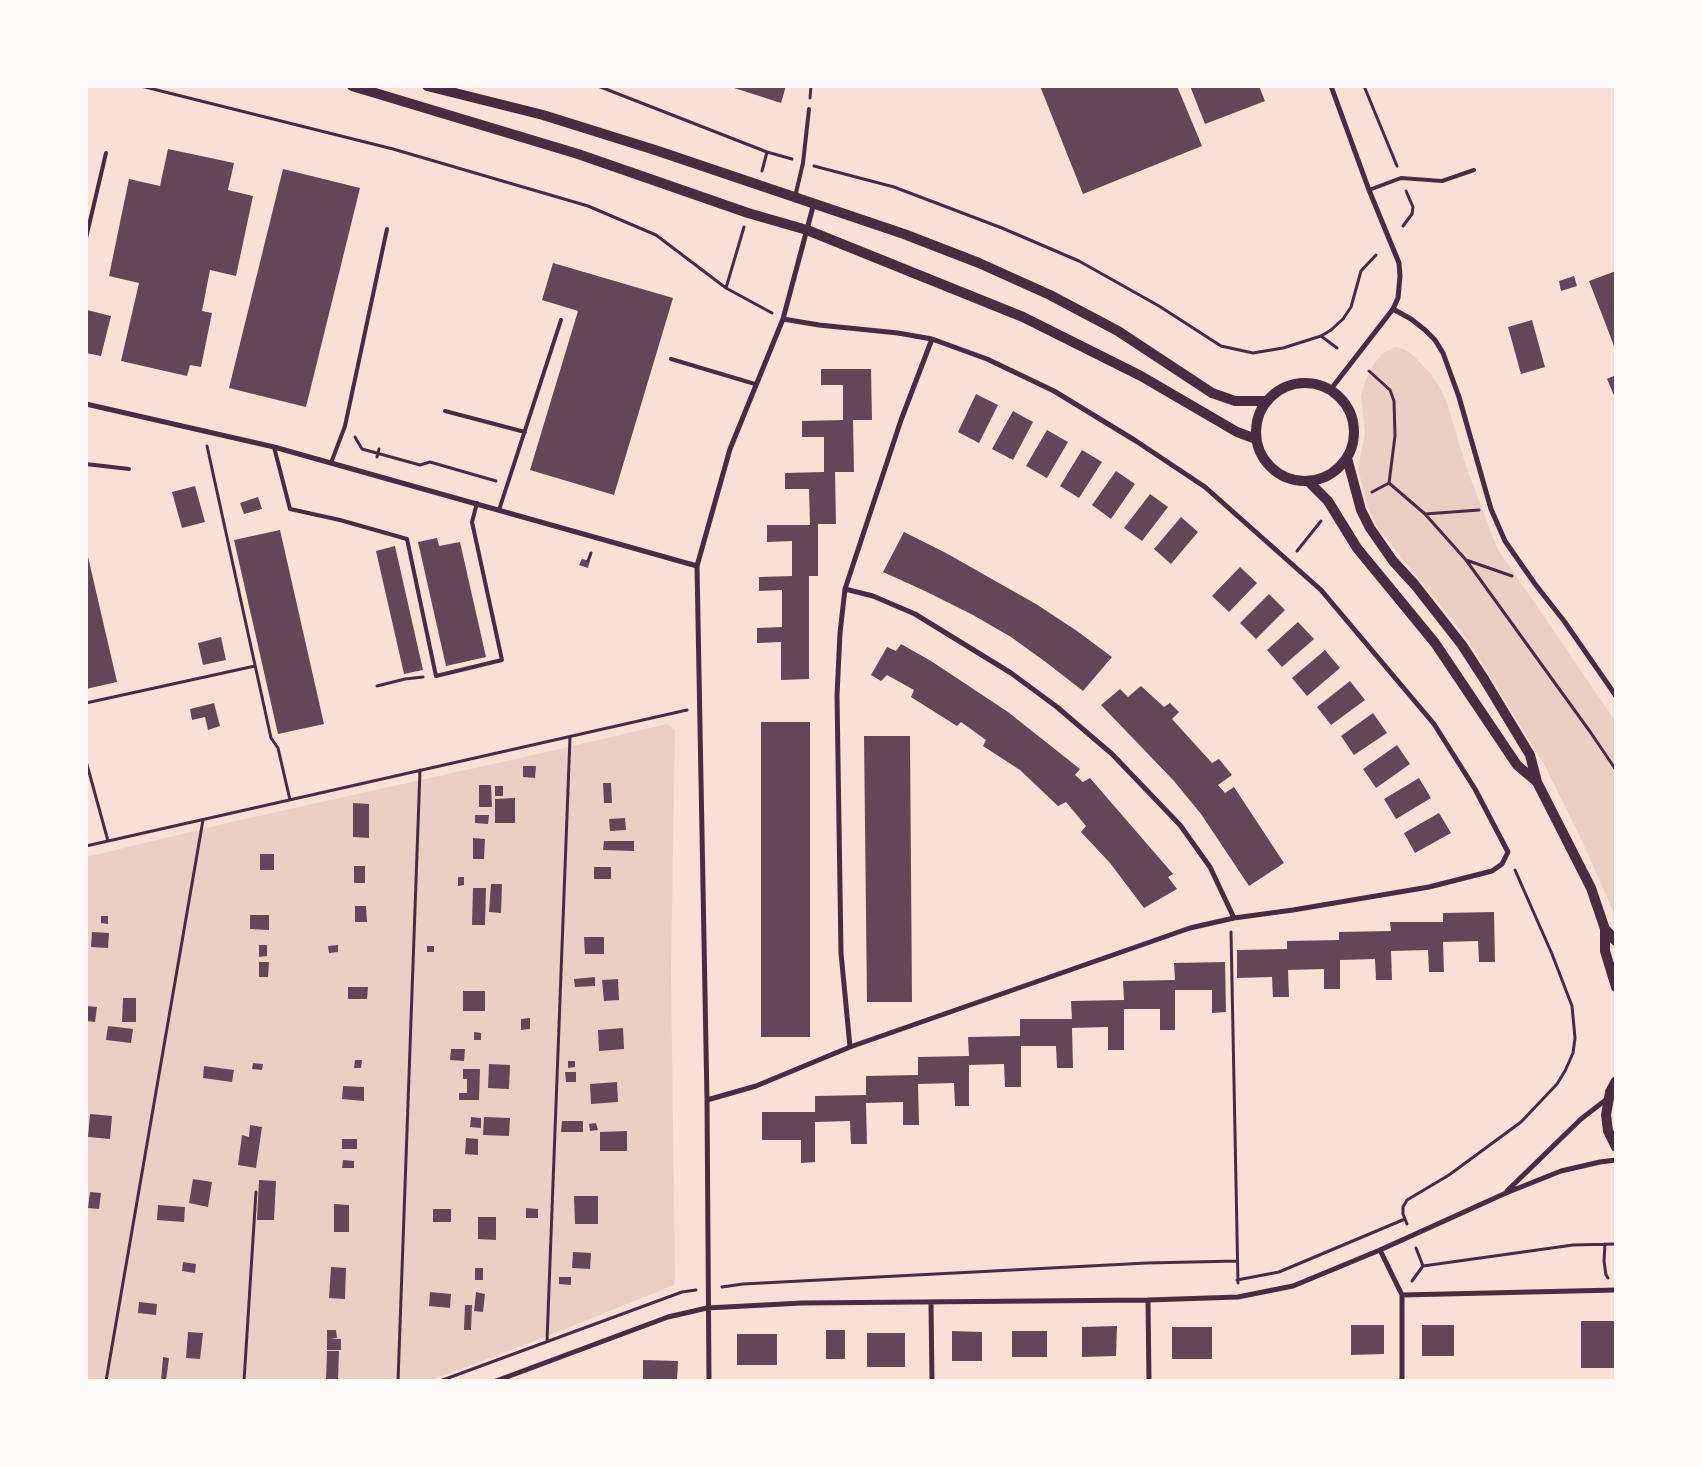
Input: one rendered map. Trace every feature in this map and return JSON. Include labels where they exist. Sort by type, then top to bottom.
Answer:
[{"type":"main road","points":[[352,86],[578,154],[748,213],[807,230],[1023,317],[1141,376],[1238,432],[1256,439]]},
{"type":"main road","points":[[428,86],[543,116],[655,150],[904,234],[971,260],[1050,295],[1118,331],[1212,393],[1235,401],[1266,401]]},
{"type":"main road","points":[[1312,383],[1331,389],[1344,401],[1352,416],[1354,442],[1347,458],[1337,470],[1316,480],[1300,481],[1284,477],[1271,468],[1261,455],[1256,439],[1257,419],[1266,401],[1282,388],[1291,384],[1312,383]]},
{"type":"main road","points":[[1347,458],[1361,510],[1370,528],[1389,555],[1457,639],[1484,679],[1530,755],[1538,782],[1591,888],[1605,929],[1605,951],[1616,987]]},
{"type":"main road","points":[[1308,481],[1328,501],[1358,548],[1435,643],[1517,765],[1538,782]]},
{"type":"main road","points":[[1605,929],[1616,941]]},
{"type":"main road","points":[[1616,1080],[1608,1099],[1607,1123],[1608,1131],[1616,1147]]},
{"type":"street","points":[[1331,86],[1398,263],[1400,276],[1398,298],[1393,309],[1331,389]]},
{"type":"street","points":[[709,1381],[707,1100],[697,566],[730,449],[782,319],[814,203]]},
{"type":"street","points":[[1393,309],[1411,319],[1425,330],[1435,340],[1443,353],[1459,398],[1491,509],[1505,541],[1616,696]]},
{"type":"street","points":[[707,1100],[756,1086],[850,1047],[1190,928],[1234,918],[1294,910],[1429,887],[1492,871],[1502,864],[1508,852],[1475,789],[1434,724],[1321,590],[1205,487],[1136,441],[1054,391],[987,359],[932,339],[782,319]]},
{"type":"street","points":[[850,1047],[841,954],[837,695],[840,633],[845,589],[900,420],[932,339]]},
{"type":"street","points":[[86,404],[331,462],[697,566]]},
{"type":"street","points":[[845,589],[874,596],[915,614],[1011,673],[1057,707],[1112,754],[1180,825],[1210,867],[1234,918]]},
{"type":"street","points":[[1506,1193],[1581,1119],[1608,1099]]},
{"type":"street","points":[[496,1381],[668,1317],[707,1308],[802,1304],[1148,1300],[1238,1296],[1293,1286],[1561,1171],[1616,1160]]},
{"type":"street","points":[[1380,1250],[1402,1295],[1402,1381]]},
{"type":"street","points":[[1402,1295],[1616,1290]]},
{"type":"street","points":[[1148,1300],[1149,1381]]},
{"type":"street","points":[[931,1303],[932,1381]]},
{"type":"lane","points":[[795,197],[803,163],[809,109]]},
{"type":"lane","points":[[86,238],[106,153]]},
{"type":"lane","points":[[1369,190],[1401,178],[1442,181],[1474,170]]},
{"type":"lane","points":[[331,462],[345,426],[387,229]]},
{"type":"lane","points":[[499,510],[561,320]]},
{"type":"lane","points":[[671,358],[755,384]]},
{"type":"lane","points":[[445,411],[525,432]]},
{"type":"lane","points":[[274,447],[290,509],[340,520],[407,539],[436,676],[502,660],[472,522],[478,503]]},
{"type":"lane","points":[[86,464],[129,468]]},
{"type":"path","points":[[141,86],[393,149],[588,206],[656,235],[726,288],[782,319]]},
{"type":"path","points":[[598,86],[767,152],[894,187],[1002,228],[1079,261],[1159,306],[1220,346],[1253,353],[1283,348],[1322,336],[1342,319],[1351,306],[1362,271],[1376,254]]},
{"type":"path","points":[[1364,86],[1413,207],[1412,214],[1403,226]]},
{"type":"path","points":[[757,184],[767,152]]},
{"type":"path","points":[[726,288],[748,213]]},
{"type":"path","points":[[1322,336],[1337,348]]},
{"type":"path","points":[[1369,371],[1390,390],[1394,401],[1395,436],[1389,483],[1425,514],[1466,560],[1580,717],[1616,770]]},
{"type":"path","points":[[205,431],[209,459],[271,738],[278,748],[290,800]]},
{"type":"path","points":[[342,434],[355,437],[362,449],[420,465],[430,462],[508,485]]},
{"type":"path","points":[[1425,514],[1491,509]]},
{"type":"path","points":[[588,561],[591,553]]},
{"type":"path","points":[[1466,560],[1535,584]]},
{"type":"path","points":[[86,703],[255,666]]},
{"type":"path","points":[[377,686],[405,679],[436,676]]},
{"type":"path","points":[[86,846],[700,707]]},
{"type":"path","points":[[547,1341],[570,736]]},
{"type":"path","points":[[86,761],[108,841]]},
{"type":"path","points":[[398,1381],[420,770]]},
{"type":"path","points":[[106,1381],[203,820]]},
{"type":"path","points":[[1423,1266],[1402,1214],[1406,1200],[1449,1175],[1521,1122],[1557,1084],[1566,1071],[1572,1054],[1575,1038],[1572,1006],[1508,852]]},
{"type":"path","points":[[1234,918],[1230,938],[1238,1296]]},
{"type":"path","points":[[244,1381],[256,1192]]},
{"type":"path","points":[[1237,1280],[1279,1272],[1405,1219]]},
{"type":"path","points":[[1402,1295],[1423,1266],[1573,1244],[1616,1244]]},
{"type":"path","points":[[1605,1244],[1604,1261],[1606,1275],[1616,1290]]},
{"type":"path","points":[[440,1381],[682,1292],[744,1284],[1147,1263],[1237,1261]]},
{"type":"shaded area","points":[[1395,347],[1404,349],[1414,356],[1431,374],[1439,386],[1447,403],[1467,469],[1497,548],[1616,722],[1616,918],[1583,843],[1545,766],[1468,640],[1377,527],[1367,505],[1358,469],[1365,433],[1361,396],[1366,379],[1374,364],[1383,353]]},
{"type":"shaded area","points":[[667,724],[675,730],[671,970],[674,1285],[543,1338],[429,1381],[86,1381],[86,857],[236,821]]},
{"type":"building","points":[[728,86],[786,86],[781,103]]},
{"type":"building","points":[[1040,86],[1177,86],[1202,146],[1083,194]]},
{"type":"building","points":[[1190,86],[1259,86],[1265,101],[1205,124]]},
{"type":"building","points":[[168,149],[234,163],[228,190],[253,196],[236,276],[210,270],[202,311],[212,313],[201,367],[190,365],[187,376],[121,361],[139,283],[109,276],[129,179],[160,186]]},
{"type":"building","points":[[283,169],[360,188],[306,407],[229,388]]},
{"type":"building","points":[[553,263],[673,298],[614,495],[530,470],[578,311],[542,300]]},
{"type":"building","points":[[1616,271],[1616,351],[1589,281]]},
{"type":"building","points":[[1574,276],[1577,286],[1561,291],[1559,281]]},
{"type":"building","points":[[87,310],[111,316],[101,356],[86,353]]},
{"type":"building","points":[[1532,320],[1545,367],[1521,374],[1508,327]]},
{"type":"building","points":[[821,369],[871,369],[872,420],[853,420],[854,472],[835,472],[836,524],[818,524],[818,576],[809,576],[809,679],[781,680],[781,642],[757,643],[757,628],[782,627],[782,590],[759,591],[759,577],[792,576],[792,541],[767,542],[767,525],[810,525],[809,489],[785,489],[785,473],[824,472],[824,437],[802,437],[802,421],[843,420],[843,385],[821,385]]},
{"type":"building","points":[[1616,375],[1616,400],[1607,379]]},
{"type":"building","points":[[976,394],[998,405],[979,443],[958,432]]},
{"type":"building","points":[[1013,411],[1033,422],[1013,460],[992,449]]},
{"type":"building","points":[[1047,430],[1068,442],[1047,478],[1026,466]]},
{"type":"building","points":[[1082,450],[1102,462],[1079,498],[1060,486]]},
{"type":"building","points":[[1116,471],[1135,484],[1111,519],[1092,505]]},
{"type":"building","points":[[195,486],[205,522],[182,528],[172,492]]},
{"type":"building","points":[[1150,494],[1168,507],[1142,541],[1124,528]]},
{"type":"building","points":[[258,497],[262,509],[244,514],[240,503]]},
{"type":"building","points":[[1181,517],[1198,532],[1171,564],[1154,549]]},
{"type":"building","points":[[280,530],[324,724],[278,734],[234,540]]},
{"type":"building","points":[[904,532],[946,553],[1036,604],[1112,657],[1083,691],[1011,637],[973,615],[883,572]]},
{"type":"building","points":[[437,538],[439,546],[460,542],[486,657],[446,666],[418,542]]},
{"type":"building","points":[[395,546],[423,670],[404,674],[376,551]]},
{"type":"building","points":[[86,548],[117,682],[86,689]]},
{"type":"building","points":[[582,559],[590,561],[588,568],[579,565]]},
{"type":"building","points":[[1240,567],[1257,583],[1229,612],[1212,596]]},
{"type":"building","points":[[1269,594],[1285,610],[1256,639],[1240,623]]},
{"type":"building","points":[[1298,622],[1314,639],[1282,667],[1267,650]]},
{"type":"building","points":[[221,637],[226,660],[203,665],[198,643]]},
{"type":"building","points":[[901,644],[931,661],[1008,712],[1080,769],[1075,775],[1083,782],[1090,778],[1173,874],[1168,877],[1177,889],[1144,908],[1110,863],[1081,832],[1086,826],[1066,802],[1058,806],[1020,770],[983,746],[986,740],[961,722],[957,726],[911,697],[914,690],[887,675],[881,681],[871,675],[887,647],[896,651]]},
{"type":"building","points":[[1325,650],[1340,668],[1307,696],[1292,678]]},
{"type":"building","points":[[1350,681],[1365,700],[1331,725],[1317,707]]},
{"type":"building","points":[[1141,686],[1164,707],[1170,703],[1179,712],[1172,719],[1212,763],[1219,759],[1232,775],[1218,785],[1225,793],[1234,787],[1284,863],[1249,886],[1201,814],[1174,781],[1101,705],[1120,689],[1128,697]]},
{"type":"building","points":[[214,703],[220,726],[208,730],[205,717],[192,720],[190,709]]},
{"type":"building","points":[[1373,713],[1387,733],[1354,755],[1341,736]]},
{"type":"building","points":[[761,722],[810,722],[810,1037],[761,1037]]},
{"type":"building","points":[[864,736],[910,736],[912,1002],[867,1002]]},
{"type":"building","points":[[1397,745],[1410,764],[1376,788],[1363,769]]},
{"type":"building","points":[[523,766],[536,766],[535,778],[523,777]]},
{"type":"building","points":[[1419,778],[1431,798],[1396,819],[1384,799]]},
{"type":"building","points":[[603,783],[611,783],[612,803],[604,803]]},
{"type":"building","points":[[479,785],[491,785],[492,807],[479,807]]},
{"type":"building","points":[[495,786],[503,786],[503,796],[495,796]]},
{"type":"building","points":[[515,798],[515,823],[495,823],[495,799]]},
{"type":"building","points":[[353,803],[369,804],[369,838],[353,837]]},
{"type":"building","points":[[1439,813],[1451,833],[1415,853],[1404,833]]},
{"type":"building","points":[[475,815],[489,815],[488,824],[475,823]]},
{"type":"building","points":[[625,818],[626,830],[610,831],[609,819]]},
{"type":"building","points":[[473,838],[485,839],[484,859],[473,859]]},
{"type":"building","points":[[604,841],[634,841],[634,851],[603,850]]},
{"type":"building","points":[[260,854],[274,854],[274,870],[260,870]]},
{"type":"building","points":[[354,866],[365,866],[365,883],[354,883]]},
{"type":"building","points":[[594,867],[611,867],[611,879],[594,879]]},
{"type":"building","points":[[458,877],[464,877],[464,885],[458,886]]},
{"type":"building","points":[[491,884],[502,884],[501,913],[489,912]]},
{"type":"building","points":[[473,888],[486,888],[485,925],[472,925]]},
{"type":"building","points":[[355,906],[366,906],[367,922],[355,922]]},
{"type":"building","points":[[1494,912],[1495,962],[1479,962],[1478,941],[1443,942],[1444,972],[1429,972],[1428,950],[1391,951],[1392,980],[1376,980],[1375,959],[1340,960],[1340,989],[1324,989],[1324,969],[1288,970],[1289,997],[1273,997],[1272,977],[1237,978],[1237,950],[1287,949],[1287,941],[1339,940],[1339,932],[1391,931],[1390,922],[1443,922],[1443,913]]},
{"type":"building","points":[[250,915],[269,915],[269,930],[250,929]]},
{"type":"building","points":[[101,916],[108,916],[108,924],[101,923]]},
{"type":"building","points":[[92,932],[109,933],[108,948],[91,947]]},
{"type":"building","points":[[584,937],[604,937],[604,954],[585,954]]},
{"type":"building","points":[[259,945],[267,945],[267,956],[259,957]]},
{"type":"building","points":[[338,945],[338,952],[329,953],[328,946]]},
{"type":"building","points":[[427,946],[434,946],[434,952],[427,952]]},
{"type":"building","points":[[259,962],[269,962],[268,977],[259,977]]},
{"type":"building","points":[[1225,962],[1226,1012],[1212,1013],[1212,990],[1175,990],[1175,1030],[1160,1030],[1160,1009],[1124,1009],[1124,1050],[1108,1050],[1108,1027],[1072,1028],[1073,1068],[1057,1068],[1056,1046],[1021,1046],[1021,1087],[1005,1087],[1004,1064],[969,1065],[969,1106],[955,1106],[954,1083],[918,1084],[919,1125],[903,1125],[903,1102],[866,1103],[867,1144],[851,1144],[850,1121],[815,1122],[815,1162],[801,1163],[801,1140],[762,1140],[762,1112],[815,1112],[815,1096],[866,1095],[866,1076],[918,1075],[918,1057],[969,1056],[968,1037],[1020,1036],[1020,1019],[1072,1019],[1071,1001],[1124,1000],[1123,981],[1175,980],[1174,963]]},
{"type":"building","points":[[595,977],[595,986],[575,987],[574,979]]},
{"type":"building","points":[[618,979],[619,1000],[604,1001],[602,980]]},
{"type":"building","points":[[348,987],[368,987],[367,999],[348,999]]},
{"type":"building","points":[[463,991],[485,991],[485,1011],[463,1011]]},
{"type":"building","points":[[123,998],[136,998],[136,1022],[122,1022]]},
{"type":"building","points":[[86,1006],[97,1007],[95,1022],[86,1021]]},
{"type":"building","points":[[530,1018],[530,1029],[521,1030],[521,1019]]},
{"type":"building","points":[[108,1026],[133,1029],[131,1043],[106,1040]]},
{"type":"building","points":[[623,1028],[624,1049],[599,1051],[598,1030]]},
{"type":"building","points":[[474,1032],[481,1033],[481,1040],[474,1040]]},
{"type":"building","points":[[451,1049],[465,1049],[464,1061],[450,1060]]},
{"type":"building","points":[[355,1060],[362,1060],[361,1068],[354,1068]]},
{"type":"building","points":[[568,1061],[575,1061],[575,1067],[568,1068]]},
{"type":"building","points":[[253,1063],[263,1064],[262,1070],[252,1069]]},
{"type":"building","points":[[489,1064],[510,1065],[509,1089],[488,1088]]},
{"type":"building","points":[[204,1066],[234,1070],[232,1082],[203,1078]]},
{"type":"building","points":[[463,1069],[480,1069],[479,1100],[459,1100],[459,1093],[467,1093],[467,1079],[463,1079]]},
{"type":"building","points":[[565,1072],[576,1072],[576,1082],[566,1082]]},
{"type":"building","points":[[617,1082],[618,1102],[591,1104],[590,1084]]},
{"type":"building","points":[[343,1086],[364,1087],[364,1101],[342,1099]]},
{"type":"building","points":[[90,1114],[112,1116],[110,1139],[88,1137]]},
{"type":"building","points":[[471,1117],[481,1118],[481,1128],[470,1127]]},
{"type":"building","points":[[484,1117],[510,1118],[509,1136],[483,1135]]},
{"type":"building","points":[[562,1121],[583,1121],[583,1132],[561,1132]]},
{"type":"building","points":[[596,1123],[598,1130],[590,1131],[589,1124]]},
{"type":"building","points":[[250,1125],[262,1127],[256,1168],[238,1165],[242,1135],[249,1137]]},
{"type":"building","points":[[627,1131],[627,1151],[600,1151],[600,1132]]},
{"type":"building","points":[[466,1138],[478,1139],[478,1155],[465,1154]]},
{"type":"building","points":[[342,1139],[357,1139],[357,1149],[342,1149]]},
{"type":"building","points":[[343,1160],[354,1161],[354,1168],[342,1168]]},
{"type":"building","points":[[193,1179],[212,1182],[208,1207],[189,1203]]},
{"type":"building","points":[[259,1180],[276,1181],[274,1220],[257,1220]]},
{"type":"building","points":[[90,1192],[101,1193],[99,1209],[88,1208]]},
{"type":"building","points":[[574,1196],[598,1196],[598,1224],[575,1224]]},
{"type":"building","points":[[334,1204],[349,1205],[349,1232],[334,1232]]},
{"type":"building","points":[[158,1205],[185,1207],[184,1222],[157,1220]]},
{"type":"building","points":[[526,1208],[538,1209],[538,1218],[526,1218]]},
{"type":"building","points":[[433,1209],[451,1209],[451,1222],[433,1222]]},
{"type":"building","points":[[478,1217],[496,1217],[496,1240],[478,1239]]},
{"type":"building","points":[[573,1252],[591,1253],[590,1269],[572,1268]]},
{"type":"building","points":[[183,1262],[196,1264],[195,1273],[182,1271]]},
{"type":"building","points":[[331,1267],[346,1268],[345,1299],[329,1298]]},
{"type":"building","points":[[475,1268],[483,1268],[483,1280],[475,1280]]},
{"type":"building","points":[[559,1277],[571,1277],[571,1285],[559,1284]]},
{"type":"building","points":[[430,1292],[451,1294],[450,1308],[429,1306]]},
{"type":"building","points":[[476,1292],[485,1294],[483,1312],[474,1311]]},
{"type":"building","points":[[139,1302],[157,1304],[156,1315],[138,1313]]},
{"type":"building","points":[[465,1305],[472,1305],[471,1330],[464,1330]]},
{"type":"building","points":[[1581,1321],[1614,1321],[1614,1368],[1581,1368]]},
{"type":"building","points":[[1351,1325],[1384,1325],[1384,1354],[1351,1355]]},
{"type":"building","points":[[1422,1325],[1454,1325],[1454,1356],[1422,1356]]},
{"type":"building","points":[[1117,1326],[1116,1356],[1082,1357],[1082,1327]]},
{"type":"building","points":[[1172,1327],[1212,1327],[1212,1359],[1172,1359]]},
{"type":"building","points":[[327,1330],[336,1330],[337,1338],[330,1339],[341,1339],[341,1350],[327,1350]]},
{"type":"building","points":[[826,1330],[845,1330],[845,1359],[826,1359]]},
{"type":"building","points":[[952,1331],[982,1332],[982,1361],[952,1361]]},
{"type":"building","points":[[1012,1331],[1047,1331],[1047,1357],[1012,1357]]},
{"type":"building","points":[[188,1332],[203,1333],[200,1359],[186,1358]]},
{"type":"building","points":[[867,1333],[905,1333],[905,1367],[867,1367]]},
{"type":"building","points":[[737,1334],[777,1334],[777,1365],[737,1365]]},
{"type":"building","points":[[327,1351],[339,1351],[338,1381],[326,1381]]},
{"type":"building","points":[[163,1357],[169,1358],[166,1381],[161,1381]]},
{"type":"building","points":[[643,1360],[678,1361],[677,1381],[643,1381]]}]
